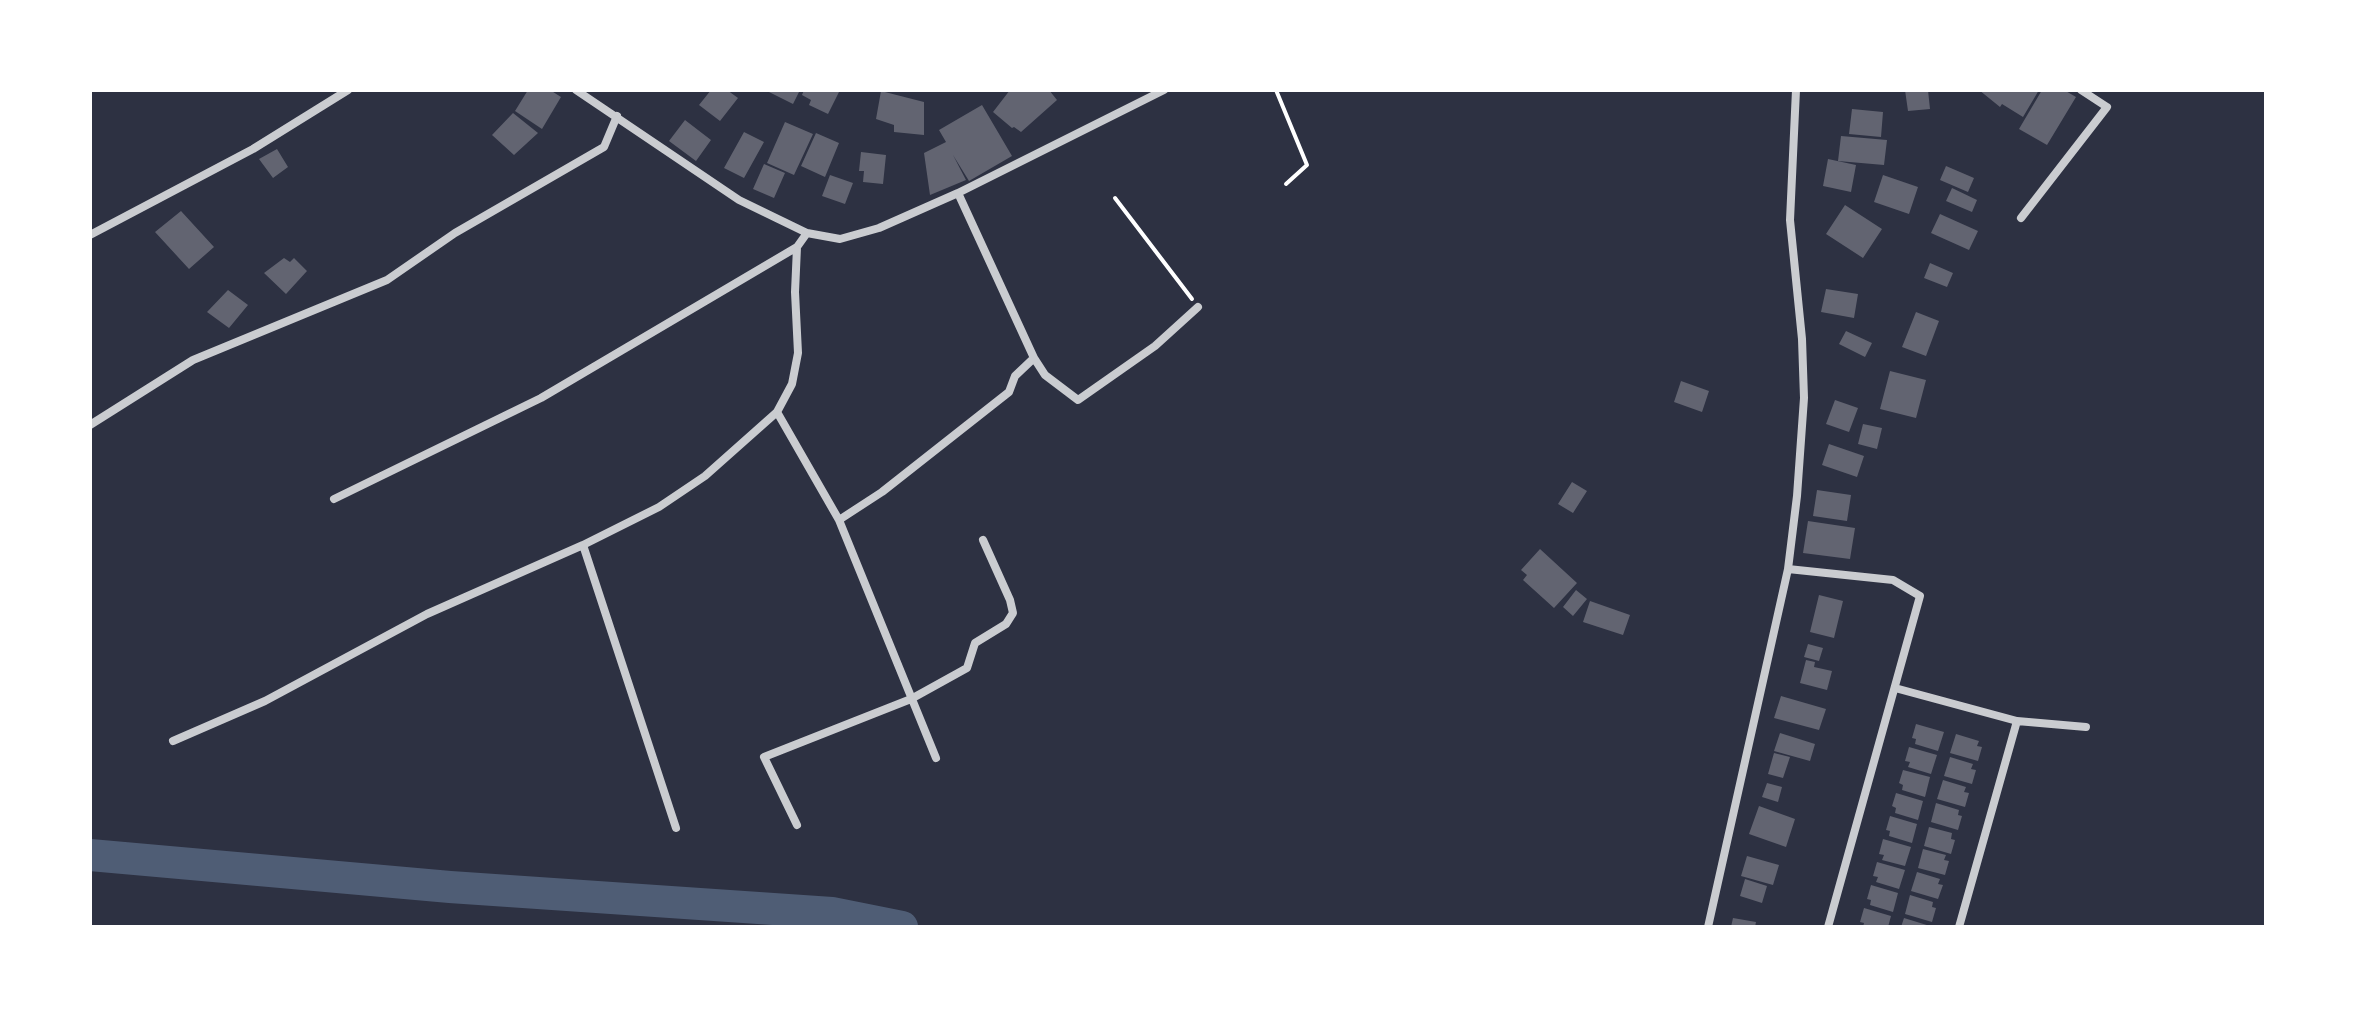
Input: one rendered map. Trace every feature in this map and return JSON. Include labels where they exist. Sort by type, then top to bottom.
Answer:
[{"type":"street","points":[[90,236],[253,150],[348,90]]},
{"type":"street","points":[[576,90],[739,200],[807,233],[840,239],[879,228],[958,193],[1164,90]]},
{"type":"street","points":[[1708,927],[1788,569],[1797,496],[1804,398],[1790,220],[1796,90]]},
{"type":"street","points":[[2021,218],[2106,107],[2081,90]]},
{"type":"street","points":[[90,426],[193,360],[386,280],[454,233],[604,147],[616,116]]},
{"type":"street","points":[[958,193],[1034,358],[1045,374],[1078,400],[1155,346],[1198,307]]},
{"type":"street","points":[[334,499],[541,398],[797,247],[807,233]]},
{"type":"street","points":[[173,741],[266,701],[428,614],[660,507],[706,476],[777,412],[792,384],[798,353],[797,247]]},
{"type":"street","points":[[839,520],[882,492],[1010,392],[1015,376],[1034,358]]},
{"type":"street","points":[[777,412],[839,520],[936,758]]},
{"type":"street","points":[[797,824],[764,756],[912,699],[967,668],[975,643],[1006,624],[1013,613],[1010,600],[983,540]]},
{"type":"street","points":[[584,544],[676,828]]},
{"type":"street","points":[[1788,569],[1894,580],[1920,596],[1828,927]]},
{"type":"street","points":[[1896,688],[2017,720],[2086,726]]},
{"type":"street","points":[[1959,927],[2017,720]]},
{"type":"path","points":[[1276,90],[1307,165],[1286,184]]},
{"type":"path","points":[[1126,198],[1117,201],[1198,307]]},
{"type":"building","points":[[528,90],[550,90],[561,97],[542,129],[515,111]]},
{"type":"building","points":[[711,90],[727,90],[738,98],[720,121],[699,105]]},
{"type":"building","points":[[765,90],[800,90],[793,104]]},
{"type":"building","points":[[804,90],[840,90],[828,114],[809,105],[811,100],[802,95]]},
{"type":"building","points":[[1010,90],[1049,90],[1057,100],[1021,132],[993,112]]},
{"type":"building","points":[[1905,90],[1928,90],[1930,109],[1908,111]]},
{"type":"building","points":[[1979,90],[2039,90],[2023,117],[2002,104],[2000,107]]},
{"type":"building","points":[[2042,90],[2064,90],[2076,97],[2047,145],[2019,129]]},
{"type":"building","points":[[881,91],[924,102],[924,135],[894,132],[894,125],[876,119]]},
{"type":"building","points":[[982,105],[1012,156],[969,181],[953,155],[966,180],[930,195],[924,153],[946,142],[939,130]]},
{"type":"building","points":[[1852,109],[1883,112],[1881,137],[1849,134]]},
{"type":"building","points":[[513,113],[538,133],[514,155],[492,135]]},
{"type":"building","points":[[685,120],[711,140],[696,161],[669,141]]},
{"type":"building","points":[[785,122],[813,134],[794,175],[767,163]]},
{"type":"building","points":[[744,132],[764,142],[744,178],[724,168]]},
{"type":"building","points":[[816,133],[839,143],[825,177],[801,166]]},
{"type":"building","points":[[1841,136],[1887,140],[1884,165],[1838,161]]},
{"type":"building","points":[[277,149],[288,167],[273,178],[259,159]]},
{"type":"building","points":[[861,152],[886,155],[883,184],[863,182],[864,171],[859,171]]},
{"type":"building","points":[[1828,159],[1856,165],[1851,192],[1823,186]]},
{"type":"building","points":[[764,164],[785,173],[774,198],[753,189]]},
{"type":"building","points":[[1946,166],[1974,178],[1968,192],[1940,180]]},
{"type":"building","points":[[830,175],[853,183],[845,204],[822,196]]},
{"type":"building","points":[[1883,175],[1918,187],[1909,214],[1874,202]]},
{"type":"building","points":[[1952,188],[1977,200],[1972,212],[1946,201]]},
{"type":"building","points":[[1845,205],[1882,229],[1863,258],[1826,234]]},
{"type":"building","points":[[181,211],[214,247],[189,269],[155,232]]},
{"type":"building","points":[[1940,214],[1978,231],[1969,250],[1931,233]]},
{"type":"building","points":[[284,258],[290,262],[294,258],[307,271],[286,294],[264,273]]},
{"type":"building","points":[[1930,263],[1953,273],[1947,287],[1924,278]]},
{"type":"building","points":[[1826,289],[1858,294],[1854,318],[1821,312]]},
{"type":"building","points":[[228,290],[248,305],[229,328],[207,312]]},
{"type":"building","points":[[1916,312],[1939,321],[1926,356],[1902,347]]},
{"type":"building","points":[[1846,331],[1872,343],[1865,357],[1839,344]]},
{"type":"building","points":[[1890,371],[1926,380],[1916,418],[1880,409]]},
{"type":"building","points":[[1681,381],[1709,391],[1702,412],[1674,402]]},
{"type":"building","points":[[1835,400],[1858,408],[1849,432],[1826,424]]},
{"type":"building","points":[[1863,424],[1882,428],[1877,449],[1858,444]]},
{"type":"building","points":[[1829,444],[1864,456],[1857,477],[1822,465]]},
{"type":"building","points":[[1572,482],[1587,491],[1573,513],[1558,504]]},
{"type":"building","points":[[1817,490],[1851,495],[1847,521],[1813,516]]},
{"type":"building","points":[[1808,521],[1855,528],[1850,559],[1803,553]]},
{"type":"building","points":[[1540,549],[1577,583],[1554,608],[1523,580],[1527,575],[1521,570]]},
{"type":"building","points":[[1576,590],[1587,599],[1573,616],[1563,607]]},
{"type":"building","points":[[1819,595],[1843,601],[1834,638],[1810,632]]},
{"type":"building","points":[[1590,601],[1630,615],[1623,635],[1583,622]]},
{"type":"building","points":[[1808,644],[1823,648],[1819,661],[1804,657]]},
{"type":"building","points":[[1806,660],[1815,662],[1814,667],[1832,671],[1827,690],[1800,683]]},
{"type":"building","points":[[1781,696],[1826,709],[1819,730],[1774,718]]},
{"type":"building","points":[[1916,724],[1944,732],[1938,751],[1915,744],[1916,739],[1912,738]]},
{"type":"building","points":[[1780,733],[1815,744],[1810,761],[1774,751]]},
{"type":"building","points":[[1956,734],[1979,741],[1977,746],[1982,747],[1978,761],[1950,753]]},
{"type":"building","points":[[1909,747],[1937,755],[1931,774],[1908,767],[1910,762],[1905,761]]},
{"type":"building","points":[[1774,753],[1790,757],[1783,778],[1768,774]]},
{"type":"building","points":[[1950,757],[1973,764],[1971,769],[1976,770],[1972,784],[1944,776]]},
{"type":"building","points":[[1903,770],[1930,777],[1925,797],[1902,790],[1899,783]]},
{"type":"building","points":[[1943,780],[1966,787],[1964,792],[1969,793],[1965,807],[1937,799]]},
{"type":"building","points":[[1767,783],[1782,787],[1778,802],[1762,797]]},
{"type":"building","points":[[1896,793],[1923,801],[1918,820],[1895,813],[1892,806]]},
{"type":"building","points":[[1936,803],[1959,810],[1958,815],[1962,816],[1958,830],[1931,822]]},
{"type":"building","points":[[1759,806],[1795,819],[1786,847],[1749,834]]},
{"type":"building","points":[[1890,816],[1917,824],[1912,843],[1889,836],[1890,831],[1886,830]]},
{"type":"building","points":[[1929,827],[1952,833],[1951,839],[1955,840],[1951,854],[1924,846]]},
{"type":"building","points":[[1883,839],[1911,847],[1905,866],[1882,860],[1884,855],[1879,854]]},
{"type":"building","points":[[1923,849],[1946,855],[1944,860],[1949,861],[1945,875],[1918,868]]},
{"type":"building","points":[[1747,856],[1779,865],[1773,885],[1741,876]]},
{"type":"building","points":[[1877,862],[1905,870],[1899,889],[1876,882],[1878,877],[1873,876]]},
{"type":"building","points":[[1917,872],[1940,879],[1938,884],[1943,885],[1938,899],[1911,891]]},
{"type":"building","points":[[1745,879],[1767,886],[1762,903],[1740,896]]},
{"type":"building","points":[[1871,885],[1898,893],[1893,912],[1870,905],[1871,900],[1867,899]]},
{"type":"building","points":[[1910,895],[1933,902],[1932,907],[1936,908],[1932,922],[1905,914]]},
{"type":"building","points":[[1864,908],[1891,916],[1888,927],[1863,927],[1860,922]]},
{"type":"building","points":[[1733,918],[1756,922],[1755,927],[1731,927]]},
{"type":"building","points":[[1904,918],[1930,926],[1930,927],[1901,927]]},
{"type":"waterway","points":[[90,855],[450,887],[832,913],[902,927]]}]
